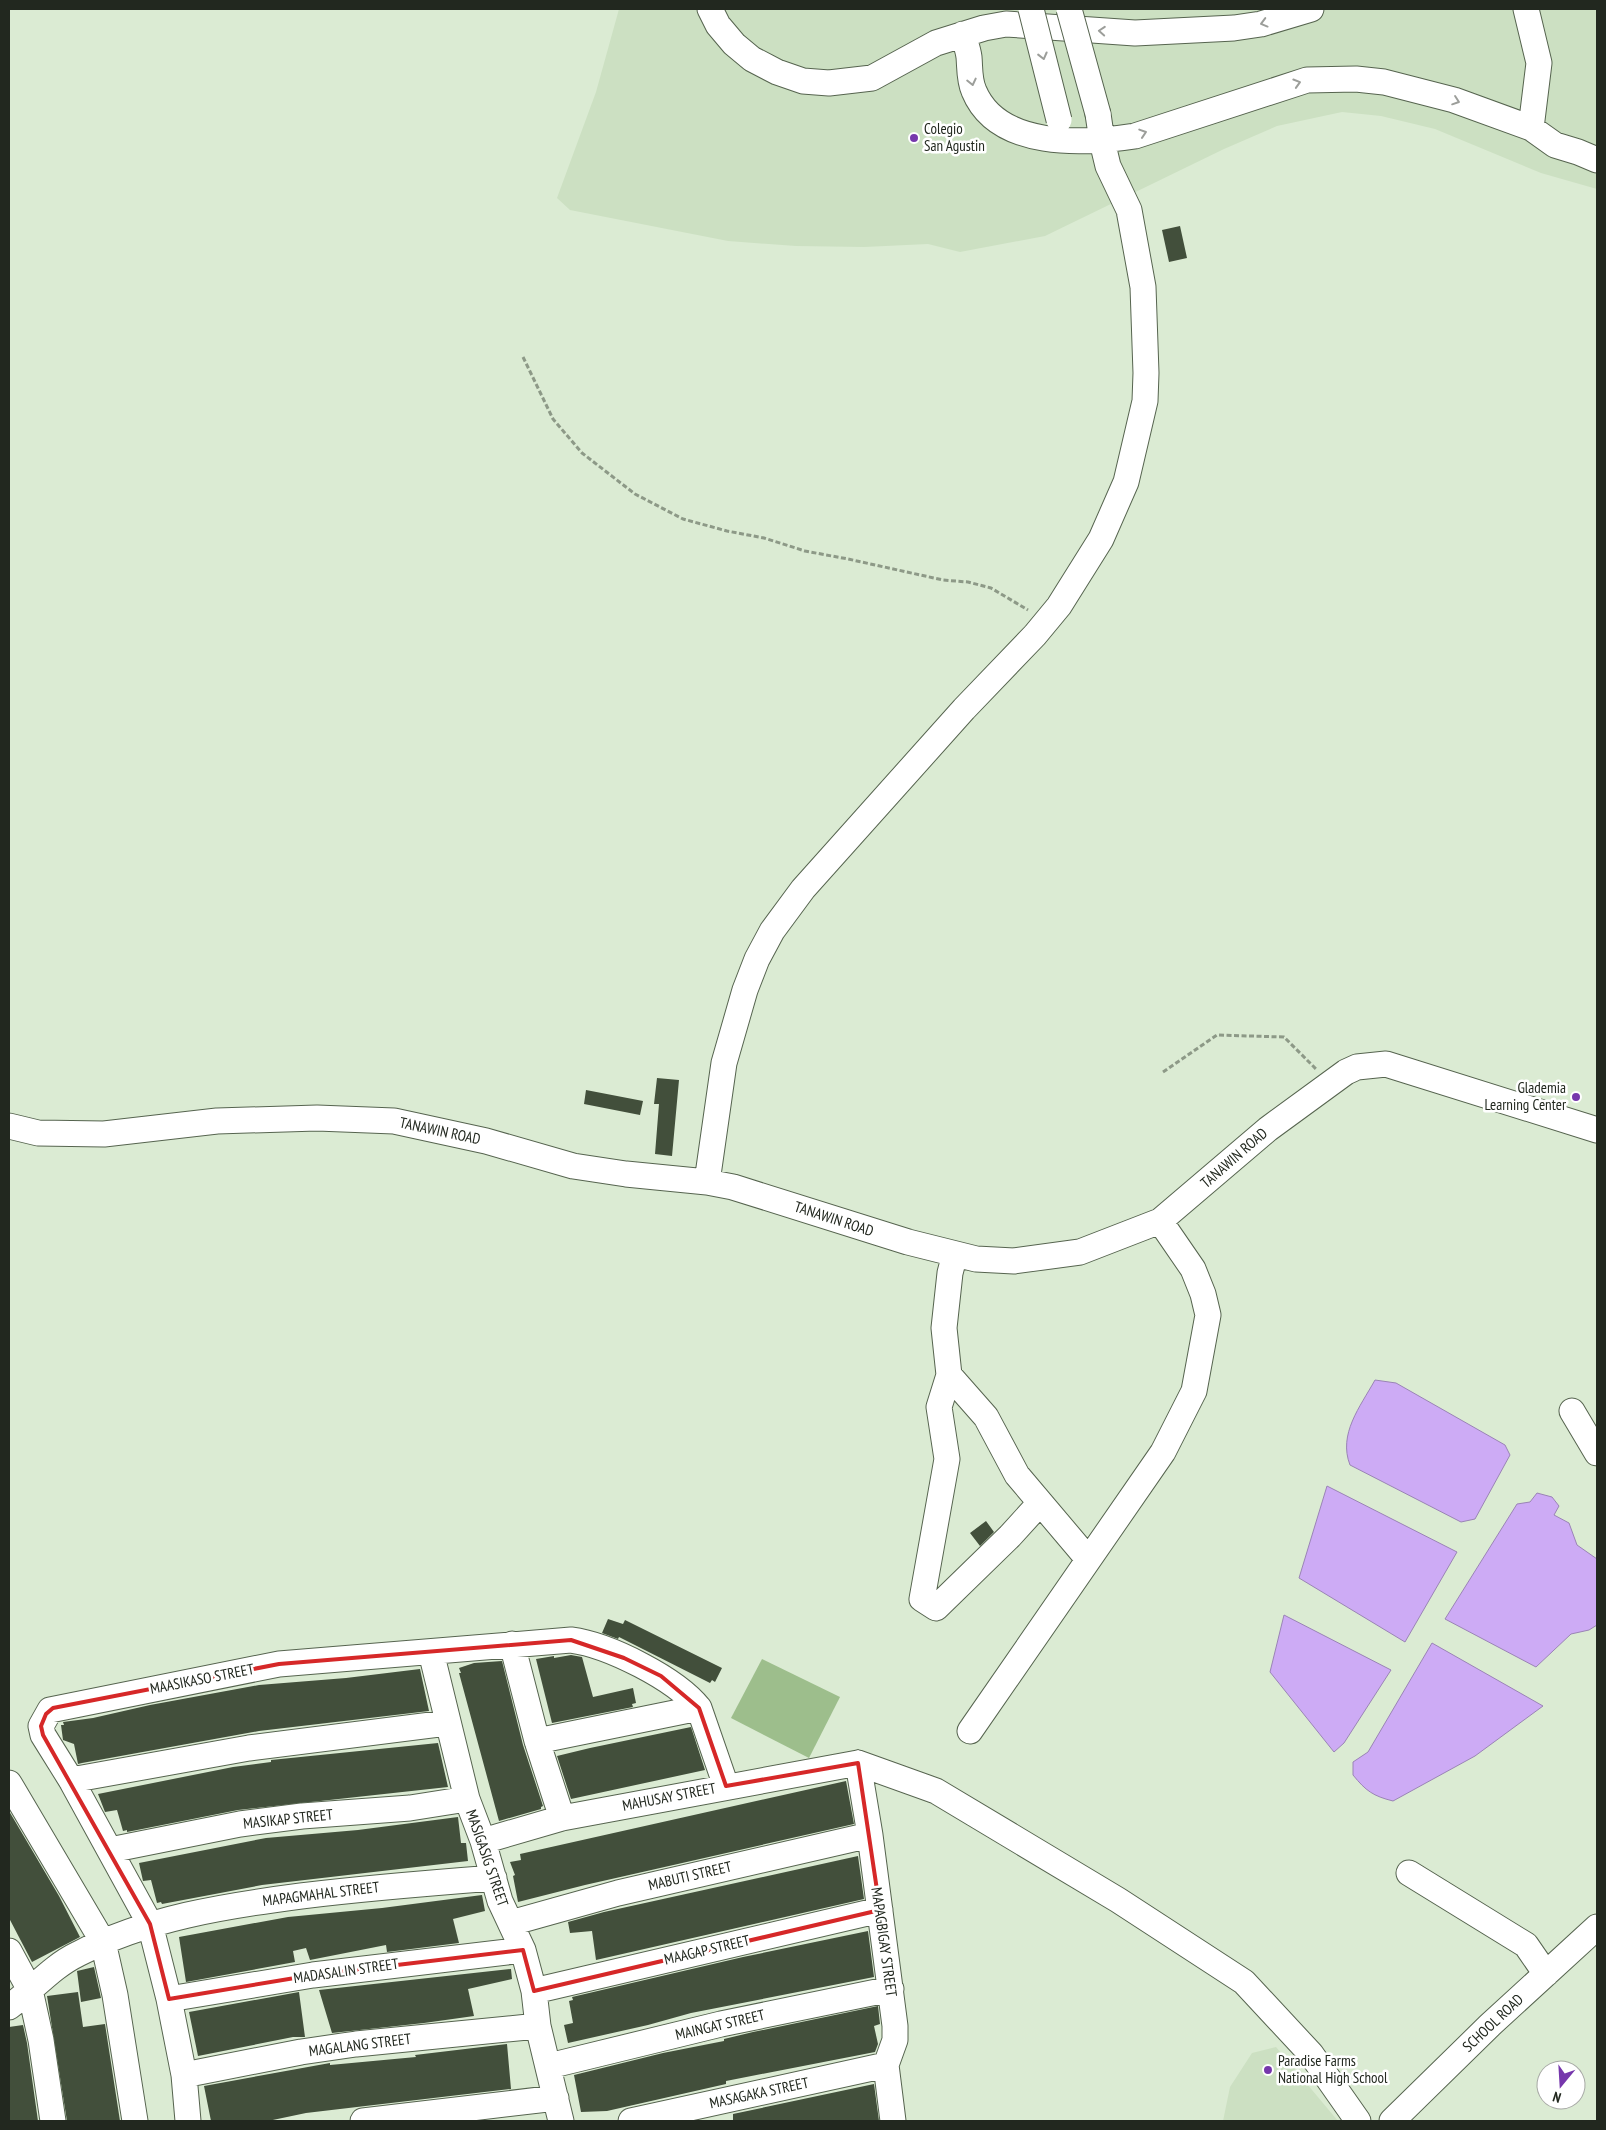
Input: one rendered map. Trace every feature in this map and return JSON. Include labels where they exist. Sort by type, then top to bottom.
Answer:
[{"type":"street","points":[[710,9],[728,38],[752,59],[777,72],[802,80],[829,83],[872,78],[936,44],[963,34],[1006,24],[1135,33],[1234,28],[1261,24],[1310,9]]},
{"type":"street","points":[[1031,9],[1059,120],[1075,142],[1108,166]]},
{"type":"street","points":[[706,1182],[724,1063],[745,990],[757,959],[772,931],[803,889],[964,709],[1045,624],[1082,571],[1116,508],[1126,482],[1145,401],[1143,287],[1129,210],[1108,166],[1098,114],[1069,9]]},
{"type":"street","points":[[1526,9],[1539,64],[1532,128]]},
{"type":"street","points":[[963,34],[973,89],[986,112],[1000,123],[1028,134],[1075,142],[1102,141],[1135,136],[1292,84],[1328,78],[1384,82],[1426,91],[1532,128],[1555,145],[1597,160]]},
{"type":"street","name":"TANAWIN ROAD","points":[[9,1126],[38,1133],[104,1134],[216,1121],[317,1118],[394,1121],[486,1141],[574,1166],[733,1187],[908,1242],[976,1259],[1014,1261],[1080,1252],[1160,1221],[1268,1129],[1346,1072],[1357,1068],[1386,1064],[1595,1123]]},
{"type":"street","points":[[970,1731],[1163,1452],[1194,1391],[1208,1315],[1203,1294],[1193,1269],[1160,1221]]},
{"type":"street","points":[[955,1254],[950,1273],[944,1328],[949,1374],[939,1407],[947,1459],[922,1599],[936,1608],[1010,1536],[1040,1502]]},
{"type":"street","points":[[949,1374],[986,1417],[1017,1475],[1088,1559]]},
{"type":"street","points":[[1572,1412],[1597,1453]]},
{"type":"street","name":"MAASIKASO STREET","points":[[188,2121],[184,2075],[169,1999],[150,1924],[71,1780],[43,1734],[41,1726],[46,1714],[53,1708],[279,1664],[571,1640],[594,1645],[661,1676],[691,1698],[699,1708],[726,1786]]},
{"type":"street","points":[[512,1644],[537,1741],[562,1818]]},
{"type":"street","name":"MASIGASIG STREET","points":[[432,1652],[467,1799],[500,1901],[523,1950],[534,1991],[538,2026],[558,2110]]},
{"type":"street","points":[[537,1741],[699,1708]]},
{"type":"street","points":[[71,1780],[249,1748],[448,1722]]},
{"type":"street","points":[[858,1763],[936,1791],[1118,1900],[1244,1982],[1311,2054],[1358,2121]]},
{"type":"street","name":"MAHUSAY STREET","points":[[482,1841],[562,1818],[726,1786],[858,1763]]},
{"type":"street","name":"MAPAGBIGAY STREET","points":[[858,1763],[891,1989],[895,2040],[886,2065],[893,2121]]},
{"type":"street","points":[[9,1783],[102,1942],[114,1995],[135,2121]]},
{"type":"street","name":"MASIKAP STREET","points":[[110,1850],[240,1824],[302,1816],[410,1808],[467,1799]]},
{"type":"street","name":"MABUTI STREET","points":[[511,1923],[618,1893],[870,1836]]},
{"type":"street","points":[[1409,1873],[1526,1945],[1546,1974]]},
{"type":"street","name":"MAPAGMAHAL STREET","points":[[9,2007],[55,1968],[102,1942],[150,1924],[246,1903],[378,1887],[494,1878]]},
{"type":"street","name":"MAAGAP STREET","points":[[534,1991],[880,1910]]},
{"type":"street","name":"SCHOOL ROAD","points":[[1392,2121],[1490,2025],[1597,1927]]},
{"type":"street","points":[[9,1950],[30,1990],[41,2040],[53,2121]]},
{"type":"street","name":"MADASALIN STREET","points":[[169,1999],[313,1975],[523,1950]]},
{"type":"street","name":"MAINGAT STREET","points":[[549,2066],[721,2024],[891,1989]]},
{"type":"street","name":"MAGALANG STREET","points":[[184,2075],[302,2052],[356,2044],[538,2026]]},
{"type":"street","name":"MASAGAKA STREET","points":[[631,2121],[886,2065]]},
{"type":"street","points":[[363,2121],[558,2110]]},
{"type":"path","points":[[522,357],[553,419],[582,453],[635,494],[683,519],[727,531],[764,538],[805,551],[848,558],[943,580],[968,582],[991,588],[1024,607],[1045,624]]},
{"type":"path","points":[[1162,1072],[1217,1035],[1284,1037],[1330,1084]]},
{"type":"highlighted area","points":[[571,1640],[624,1658],[661,1676],[699,1708],[726,1786],[858,1763],[880,1910],[534,1991],[523,1950],[313,1975],[169,1999],[150,1924],[43,1735],[41,1726],[46,1714],[53,1708],[279,1664]]},
{"type":"shaded area","name":"Colegio San Agustin","points":[[619,9],[1597,9],[1597,189],[1541,173],[1435,129],[1381,116],[1342,112],[1277,126],[1224,149],[1045,236],[960,252],[928,244],[864,247],[796,246],[728,241],[570,210],[557,198],[596,92]]},
{"type":"shaded area","points":[[1375,1380],[1396,1383],[1505,1445],[1510,1455],[1475,1519],[1461,1522],[1350,1465],[1347,1454],[1347,1442],[1352,1421]]},
{"type":"shaded area","points":[[1327,1486],[1457,1552],[1405,1642],[1299,1578]]},
{"type":"shaded area","points":[[1537,1493],[1552,1497],[1559,1506],[1554,1515],[1569,1523],[1577,1545],[1597,1559],[1597,1625],[1589,1630],[1571,1634],[1536,1667],[1445,1619],[1517,1504],[1530,1502]]},
{"type":"shaded area","points":[[1284,1615],[1391,1670],[1344,1743],[1334,1752],[1270,1672]]},
{"type":"shaded area","points":[[1432,1643],[1543,1706],[1475,1756],[1393,1801],[1375,1795],[1362,1785],[1353,1775],[1353,1762],[1368,1752]]},
{"type":"shaded area","name":"Paradise Farms National High School","points":[[1276,2047],[1338,2121],[1223,2121],[1230,2087],[1252,2053]]},
{"type":"green space","points":[[762,1659],[840,1697],[809,1758],[731,1718]]},
{"type":"building","points":[[1180,226],[1187,258],[1169,262],[1162,230]]},
{"type":"building","points":[[657,1078],[679,1080],[672,1156],[655,1154],[659,1104],[654,1104]]},
{"type":"building","points":[[586,1090],[643,1101],[640,1115],[584,1104]]},
{"type":"building","points":[[986,1521],[994,1532],[980,1546],[970,1533]]},
{"type":"building","points":[[608,1619],[623,1624],[625,1620],[722,1668],[715,1682],[712,1680],[710,1683],[619,1637],[618,1639],[602,1633]]},
{"type":"building","points":[[571,1655],[582,1657],[593,1697],[633,1688],[636,1703],[632,1704],[633,1707],[552,1723],[536,1659]]},
{"type":"building","points":[[502,1661],[523,1745],[543,1806],[541,1809],[499,1821],[459,1668],[474,1663]]},
{"type":"building","points":[[420,1669],[429,1711],[259,1731],[78,1764],[74,1744],[63,1740],[61,1725],[64,1725],[63,1722],[93,1718],[150,1705],[259,1685],[346,1678]]},
{"type":"building","points":[[691,1727],[705,1770],[571,1799],[557,1756]]},
{"type":"building","points":[[438,1743],[448,1787],[238,1810],[127,1832],[127,1830],[123,1831],[117,1810],[105,1812],[98,1794],[233,1767],[271,1762],[271,1760]]},
{"type":"building","points":[[846,1781],[854,1824],[518,1902],[513,1876],[515,1875],[510,1862],[521,1860],[520,1854]]},
{"type":"building","points":[[9,1811],[59,1896],[80,1937],[32,1962],[9,1918]]},
{"type":"building","points":[[458,1817],[461,1843],[466,1843],[468,1861],[262,1885],[162,1904],[161,1902],[157,1903],[151,1880],[143,1881],[139,1863],[266,1838],[358,1830]]},
{"type":"building","points":[[858,1856],[864,1899],[596,1960],[592,1931],[570,1933],[568,1922],[604,1912]]},
{"type":"building","points":[[482,1895],[485,1911],[453,1919],[459,1943],[387,1952],[386,1945],[310,1960],[306,1948],[293,1951],[295,1962],[186,1982],[179,1937],[288,1917],[382,1908]]},
{"type":"building","points":[[868,1931],[874,1977],[691,2013],[568,2043],[564,2025],[573,2023],[569,2001],[573,2000],[572,1997],[743,1957]]},
{"type":"building","points":[[94,1967],[101,1998],[81,2002],[77,1971]]},
{"type":"building","points":[[511,1969],[512,1979],[468,1989],[474,2016],[424,2023],[332,2033],[319,1990]]},
{"type":"building","points":[[78,1992],[83,2027],[105,2024],[120,2121],[67,2121],[47,1996]]},
{"type":"building","points":[[299,1992],[305,2037],[293,2037],[198,2056],[189,2012]]},
{"type":"building","points":[[878,2006],[880,2024],[874,2026],[878,2044],[875,2052],[726,2081],[726,2084],[607,2111],[581,2112],[574,2075],[663,2053],[724,2041],[724,2039],[753,2032]]},
{"type":"building","points":[[23,2025],[38,2121],[9,2121],[9,2027]]},
{"type":"building","points":[[507,2044],[511,2089],[306,2113],[268,2121],[211,2121],[204,2086],[330,2063],[330,2065],[416,2057],[415,2055]]},
{"type":"building","points":[[874,2084],[879,2121],[733,2121],[733,2114]]},
{"type":"place","name":"Colegio San Agustin","points":[[914,138]]},
{"type":"place","name":"Glademia Learning Center","points":[[1576,1097]]},
{"type":"place","name":"Paradise Farms National High School","points":[[1268,2070]]}]
